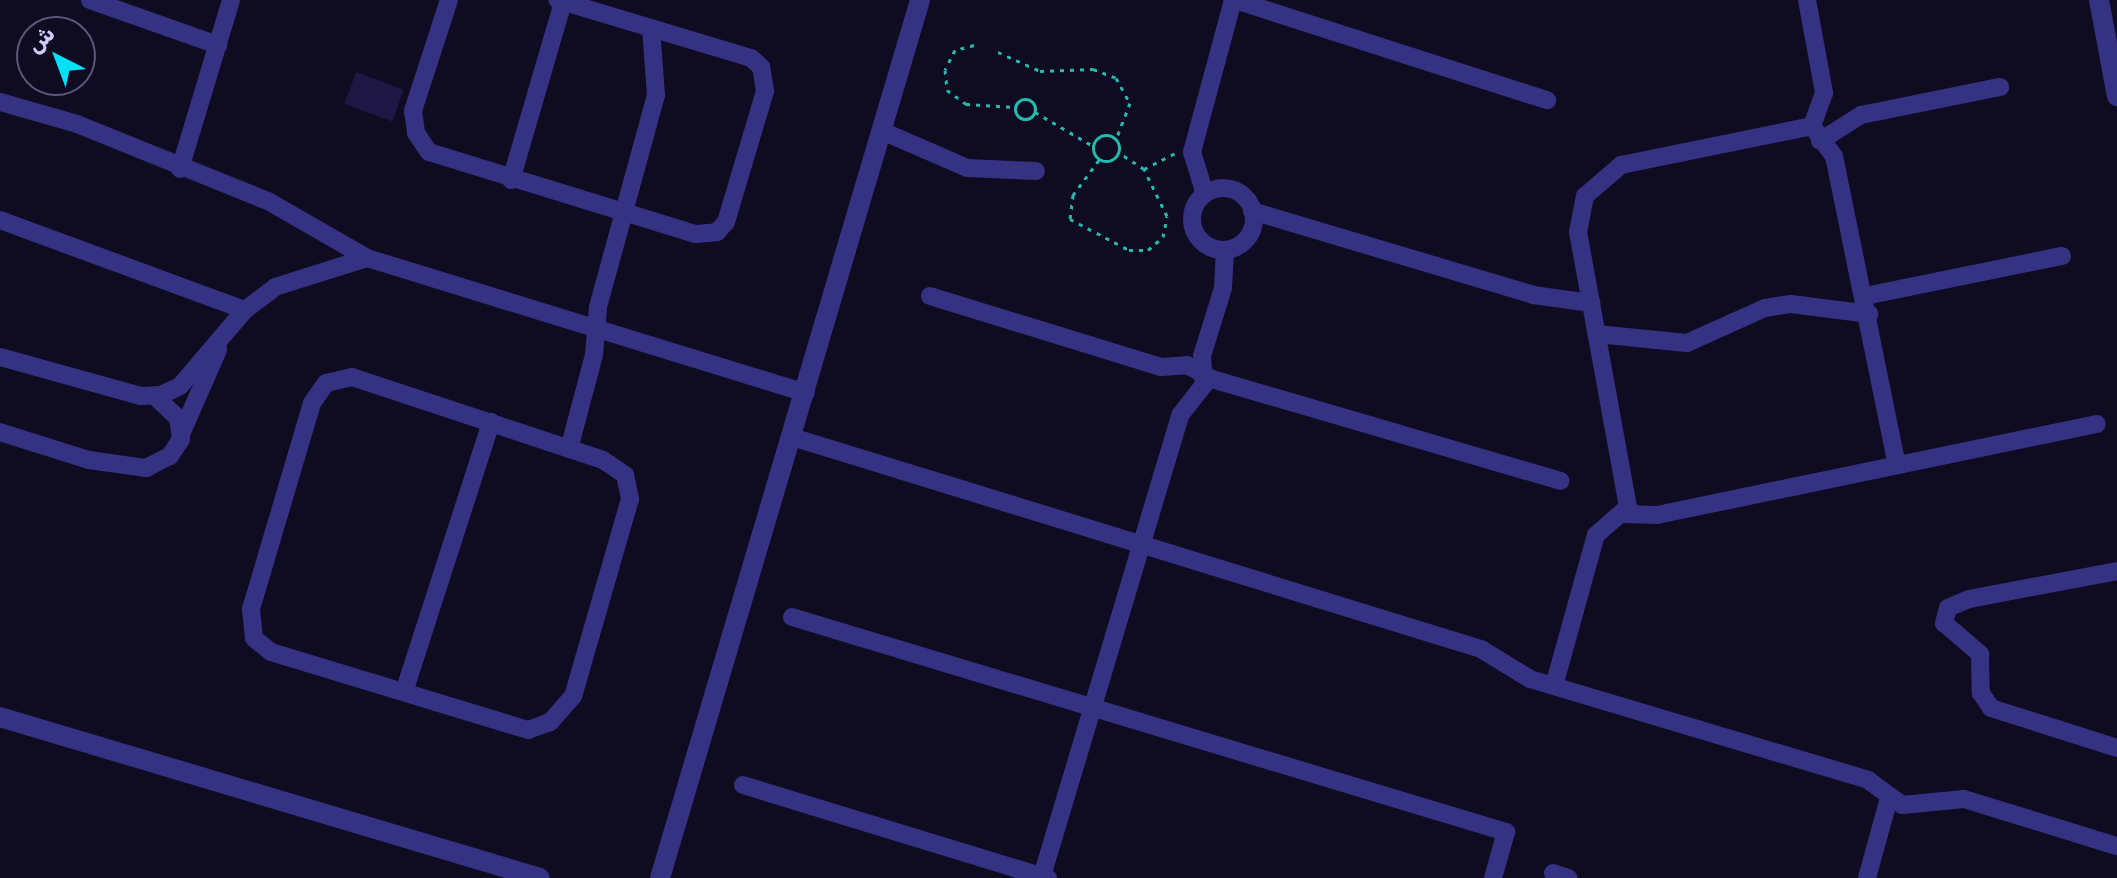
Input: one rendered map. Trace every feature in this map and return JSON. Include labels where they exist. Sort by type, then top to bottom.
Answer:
[{"type":"street","points":[[90,0],[218,45]]},
{"type":"street","points":[[180,169],[231,0]]},
{"type":"street","points":[[449,0],[413,111],[416,133],[439,158],[511,180],[703,236],[722,228],[766,85],[751,58],[560,1],[511,180]]},
{"type":"street","points":[[660,878],[920,0]]},
{"type":"street","points":[[1205,194],[1192,152],[1234,0],[1547,100]]},
{"type":"street","points":[[1807,0],[1824,93],[1816,134]]},
{"type":"street","points":[[2099,0],[2117,96]]},
{"type":"street","points":[[569,449],[624,213],[656,95],[651,28]]},
{"type":"street","points":[[1626,514],[1578,219],[1600,177],[1621,165],[1816,134],[1861,115],[2000,87]]},
{"type":"street","points":[[0,102],[77,124],[180,169],[268,201],[367,258],[806,393]]},
{"type":"street","points":[[882,131],[967,168],[1036,171]]},
{"type":"street","points":[[1816,134],[1834,156],[1867,305],[1897,465]]},
{"type":"street","points":[[1225,250],[1203,242],[1194,229],[1195,206],[1205,194],[1233,190],[1252,211],[1533,295],[1591,303]]},
{"type":"street","points":[[743,785],[1045,877],[1181,414],[1202,389],[1225,250],[1250,233],[1252,211]]},
{"type":"street","points":[[0,220],[245,310]]},
{"type":"street","points":[[1597,334],[1687,343],[1765,308],[1791,304],[1867,305],[2062,256]]},
{"type":"street","points":[[154,396],[180,386],[245,310],[292,277],[367,258]]},
{"type":"street","points":[[930,296],[1161,367],[1187,365],[1203,375],[1560,481]]},
{"type":"street","points":[[0,432],[136,469],[170,456],[223,336]]},
{"type":"street","points":[[0,357],[154,396],[174,412],[182,432]]},
{"type":"street","points":[[352,377],[569,449],[619,468],[630,491],[569,704],[550,722],[528,730],[271,652],[251,631],[251,609],[312,403],[326,383],[352,377]]},
{"type":"street","points":[[404,692],[491,422]]},
{"type":"street","points":[[1554,686],[1596,535],[1626,514],[1657,515],[2097,424]]},
{"type":"street","points":[[792,437],[1481,649],[1554,686],[1868,780],[1889,798],[1910,806],[1964,799],[2117,846]]},
{"type":"street","points":[[2117,571],[1969,599],[1948,608],[1944,618],[1949,632],[1980,654],[1981,693],[1991,708],[2117,748]]},
{"type":"street","points":[[792,617],[1092,710],[1506,832],[1493,878]]},
{"type":"street","points":[[0,717],[540,878]]},
{"type":"street","points":[[1867,878],[1889,798]]},
{"type":"path","points":[[974,45],[955,50],[945,70],[947,90],[966,104],[1014,107],[1028,98],[1035,112],[1093,146],[1099,160]]},
{"type":"path","points":[[998,52],[1040,71],[1093,69],[1116,78],[1130,103],[1116,140],[1118,152],[1144,169],[1167,223],[1154,247],[1135,251],[1070,219],[1073,195],[1099,160],[1118,152]]},
{"type":"path","points":[[1014,107],[1020,118],[1035,112]]},
{"type":"path","points":[[1093,146],[1101,136],[1116,140]]},
{"type":"path","points":[[1144,169],[1171,154],[1192,152]]},
{"type":"building","points":[[356,72],[404,89],[392,121],[344,104]]}]
